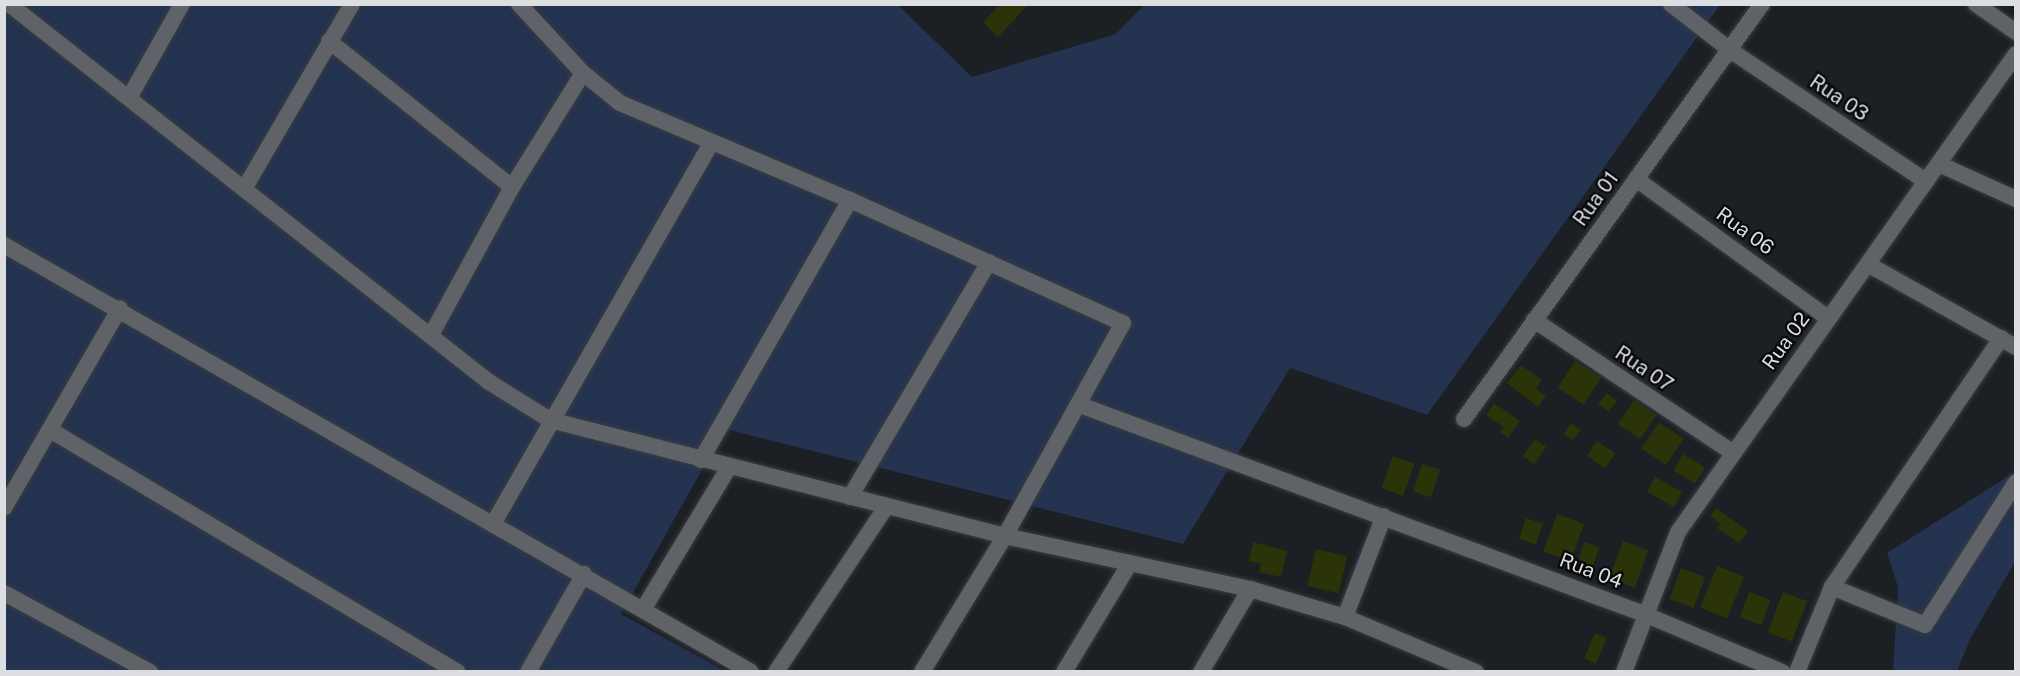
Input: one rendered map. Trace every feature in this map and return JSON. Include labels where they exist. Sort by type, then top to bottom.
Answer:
[{"type":"street","points":[[9,4],[489,382],[550,420],[1005,536],[1250,589],[1345,617],[1465,670]]},
{"type":"street","points":[[129,98],[182,4]]},
{"type":"street","points":[[244,189],[352,4]]},
{"type":"street","points":[[519,4],[583,74],[620,103],[850,200],[1123,323],[1080,405],[1005,536],[922,672]]},
{"type":"street","name":"Rua 03","points":[[1671,4],[1730,50],[1926,181]]},
{"type":"street","name":"Rua 01","points":[[1464,419],[1762,4]]},
{"type":"street","points":[[1976,4],[2016,32]]},
{"type":"street","points":[[329,41],[512,187]]},
{"type":"street","name":"Rua 02","points":[[1624,672],[1644,614],[1678,532],[1732,452],[1869,265],[2016,54]]},
{"type":"street","points":[[432,335],[512,187],[583,74]]},
{"type":"street","points":[[493,524],[550,420],[712,142]]},
{"type":"street","points":[[1939,164],[2016,199]]},
{"type":"street","name":"Rua 06","points":[[1636,179],[1828,318]]},
{"type":"street","points":[[701,460],[850,200]]},
{"type":"street","points":[[4,245],[120,308],[493,524],[644,608],[751,672]]},
{"type":"street","points":[[850,497],[989,262]]},
{"type":"street","points":[[1797,672],[1833,587],[2008,342],[1869,265]]},
{"type":"street","points":[[4,508],[120,308]]},
{"type":"street","name":"Rua 07","points":[[1534,320],[1732,452]]},
{"type":"street","name":"Rua 04","points":[[1080,405],[1644,614],[1782,672]]},
{"type":"street","points":[[50,430],[458,672]]},
{"type":"street","points":[[644,608],[729,467]]},
{"type":"street","points":[[1833,587],[1925,626],[2016,482]]},
{"type":"street","points":[[776,672],[886,507]]},
{"type":"street","points":[[1345,617],[1384,516]]},
{"type":"street","points":[[1064,672],[1130,563]]},
{"type":"street","points":[[528,672],[584,574]]},
{"type":"street","points":[[1201,672],[1250,589]]},
{"type":"street","points":[[4,593],[150,672]]},
{"type":"shaded area","points":[[4,5],[898,5],[972,77],[1116,34],[1144,5],[1720,5],[1427,415],[1290,368],[1183,544],[725,429],[621,614],[727,672],[5,671]]},
{"type":"shaded area","points":[[2015,472],[2015,562],[1970,639],[1957,671],[1893,671],[1898,587],[1887,553]]},
{"type":"building","points":[[1000,4],[1029,4],[998,37],[983,22]]},
{"type":"building","points":[[1575,361],[1601,378],[1584,405],[1558,388]]},
{"type":"building","points":[[1521,365],[1542,380],[1536,389],[1546,396],[1538,407],[1507,383]]},
{"type":"building","points":[[1607,393],[1617,401],[1608,412],[1598,404]]},
{"type":"building","points":[[1634,400],[1656,415],[1640,439],[1618,424]]},
{"type":"building","points":[[1494,403],[1520,421],[1508,438],[1500,432],[1504,427],[1486,415]]},
{"type":"building","points":[[1659,422],[1684,439],[1666,465],[1641,449]]},
{"type":"building","points":[[1571,423],[1581,430],[1573,441],[1564,434]]},
{"type":"building","points":[[1535,439],[1546,447],[1534,464],[1523,456]]},
{"type":"building","points":[[1597,441],[1615,453],[1605,468],[1587,456]]},
{"type":"building","points":[[1683,454],[1705,467],[1696,484],[1673,470]]},
{"type":"building","points":[[1393,456],[1415,464],[1403,496],[1381,488]]},
{"type":"building","points":[[1422,464],[1440,470],[1431,497],[1413,492]]},
{"type":"building","points":[[1655,477],[1682,492],[1674,507],[1647,492]]},
{"type":"building","points":[[1716,508],[1748,531],[1739,543],[1717,528],[1720,524],[1710,516]]},
{"type":"building","points":[[1557,514],[1584,524],[1571,562],[1543,552]]},
{"type":"building","points":[[1526,518],[1543,524],[1536,545],[1519,539]]},
{"type":"building","points":[[1623,541],[1648,550],[1635,588],[1609,579]]},
{"type":"building","points":[[1253,542],[1287,551],[1281,577],[1259,572],[1261,564],[1249,561]]},
{"type":"building","points":[[1584,542],[1599,547],[1593,567],[1578,562]]},
{"type":"building","points":[[1316,549],[1347,556],[1339,593],[1307,586]]},
{"type":"building","points":[[1717,566],[1744,577],[1727,619],[1700,608]]},
{"type":"building","points":[[1681,568],[1705,577],[1693,608],[1669,599]]},
{"type":"building","points":[[1749,592],[1771,600],[1761,625],[1740,617]]},
{"type":"building","points":[[1783,592],[1807,601],[1792,641],[1768,632]]},
{"type":"building","points":[[1595,633],[1607,638],[1596,664],[1584,659]]}]
